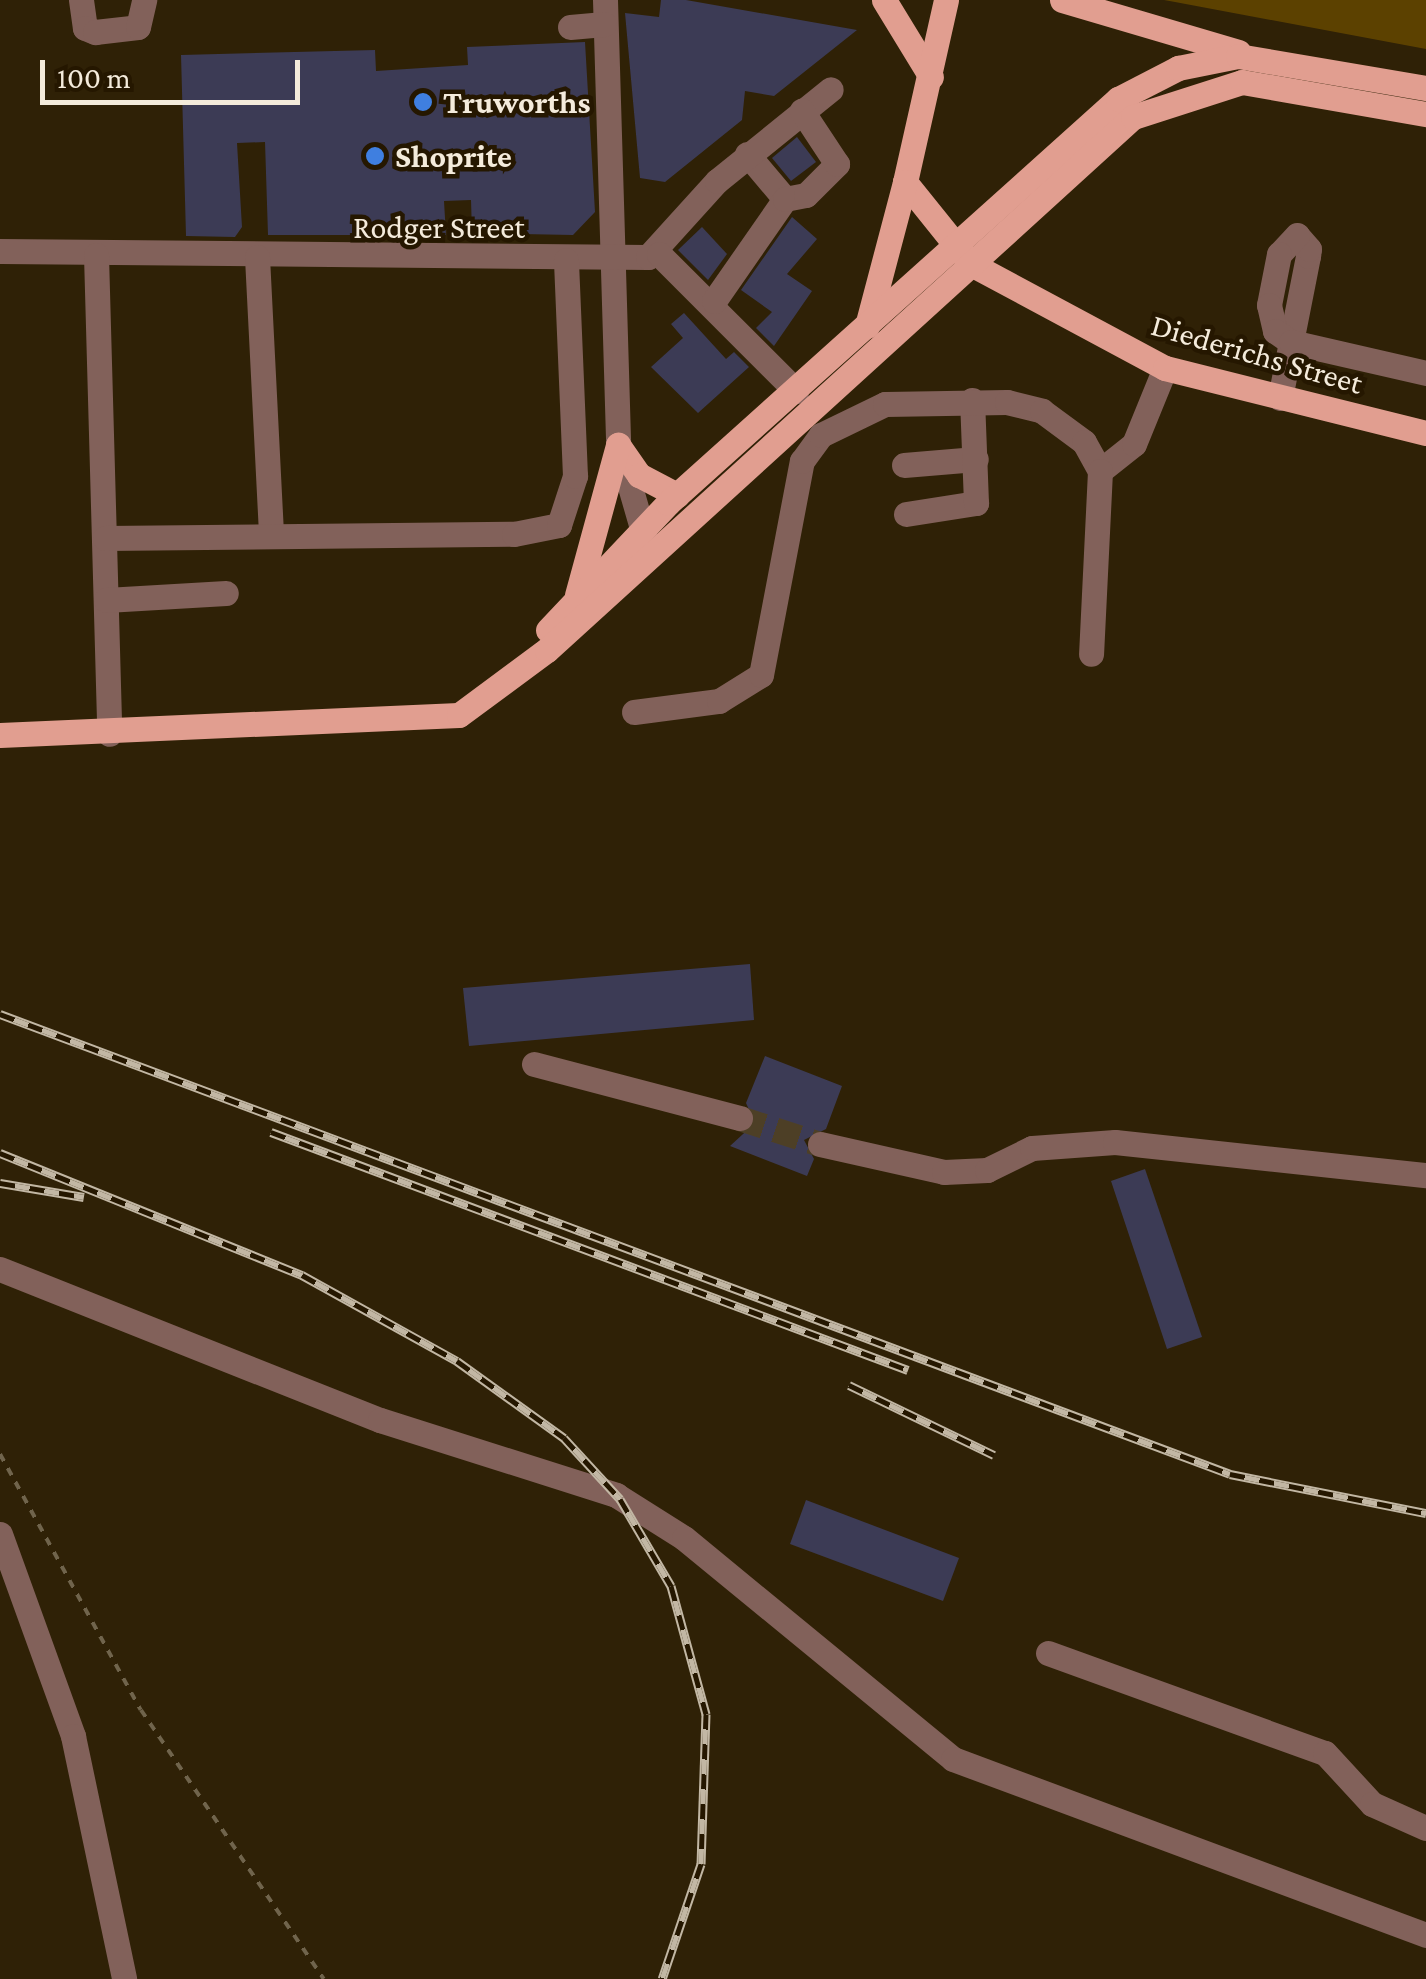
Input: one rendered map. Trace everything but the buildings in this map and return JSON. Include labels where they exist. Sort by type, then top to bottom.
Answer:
[{"type":"main road","points":[[884,0],[931,77]]},
{"type":"main road","points":[[865,330],[931,77],[947,0]]},
{"type":"main road","points":[[1062,0],[1252,56],[1426,88]]},
{"type":"main road","points":[[512,678],[576,598],[645,544],[677,495],[865,330],[964,257],[1118,99],[1193,63],[1252,56]]},
{"type":"main road","points":[[0,735],[109,734],[459,716],[512,678],[645,544],[964,257],[1133,117],[1196,90],[1242,82],[1426,114]]},
{"type":"main road","points":[[904,182],[964,257]]},
{"type":"main road","name":"Diederichs Street","points":[[964,257],[1165,368],[1426,433]]},
{"type":"main road","points":[[618,445],[639,475],[677,495]]},
{"type":"main road","points":[[576,598],[618,445]]},
{"type":"street","points":[[81,0],[84,28],[94,32],[138,26],[144,0]]},
{"type":"street","points":[[570,28],[604,12],[616,260],[618,445],[645,544]]},
{"type":"street","points":[[796,391],[714,301],[695,295],[659,254],[747,154],[831,89]]},
{"type":"street","points":[[714,301],[784,199],[806,195],[837,164],[802,111]]},
{"type":"street","points":[[747,154],[784,199]]},
{"type":"street","name":"Rodger Street","points":[[0,252],[566,260],[616,260],[659,254]]},
{"type":"street","points":[[96,255],[109,734]]},
{"type":"street","points":[[257,258],[271,535]]},
{"type":"street","points":[[105,538],[514,534],[566,518],[575,476],[566,260]]},
{"type":"street","points":[[1280,398],[1291,342],[1426,373]]},
{"type":"street","points":[[1100,471],[1134,444],[1165,368]]},
{"type":"street","points":[[906,514],[976,503],[972,400]]},
{"type":"street","points":[[634,712],[719,701],[762,675],[790,507],[821,436],[885,404],[972,400],[1042,410],[1075,433],[1100,471],[1091,654]]},
{"type":"street","points":[[904,466],[976,459]]},
{"type":"street","points":[[106,600],[226,593]]},
{"type":"street","points":[[534,1064],[740,1118]]},
{"type":"street","points":[[820,1144],[944,1172],[987,1170],[1072,1142],[1300,1158],[1426,1175]]},
{"type":"street","points":[[0,1269],[380,1420],[616,1496],[684,1538],[953,1759],[1426,1935]]},
{"type":"street","points":[[0,1534],[74,1736],[124,1979]]},
{"type":"street","points":[[1048,1653],[1325,1753],[1372,1804],[1426,1828]]},
{"type":"path","points":[[0,1454],[141,1710],[324,1979]]},
{"type":"shaded area","points":[[1164,0],[1426,0],[1426,49],[1175,2]]},
{"type":"tunnel","points":[[740,1118],[820,1144]]},
{"type":"railway","points":[[0,1014],[1230,1474],[1426,1513]]},
{"type":"railway","points":[[271,1132],[908,1370]]},
{"type":"railway","points":[[0,1153],[302,1275],[457,1361],[564,1438],[620,1499],[671,1586],[706,1714],[701,1864],[662,1979]]},
{"type":"railway","points":[[0,1183],[84,1197]]},
{"type":"railway","points":[[849,1385],[994,1455]]},
{"type":"place","name":"Truworths","points":[[423,102]]},
{"type":"place","name":"Shoprite","points":[[375,156]]}]
